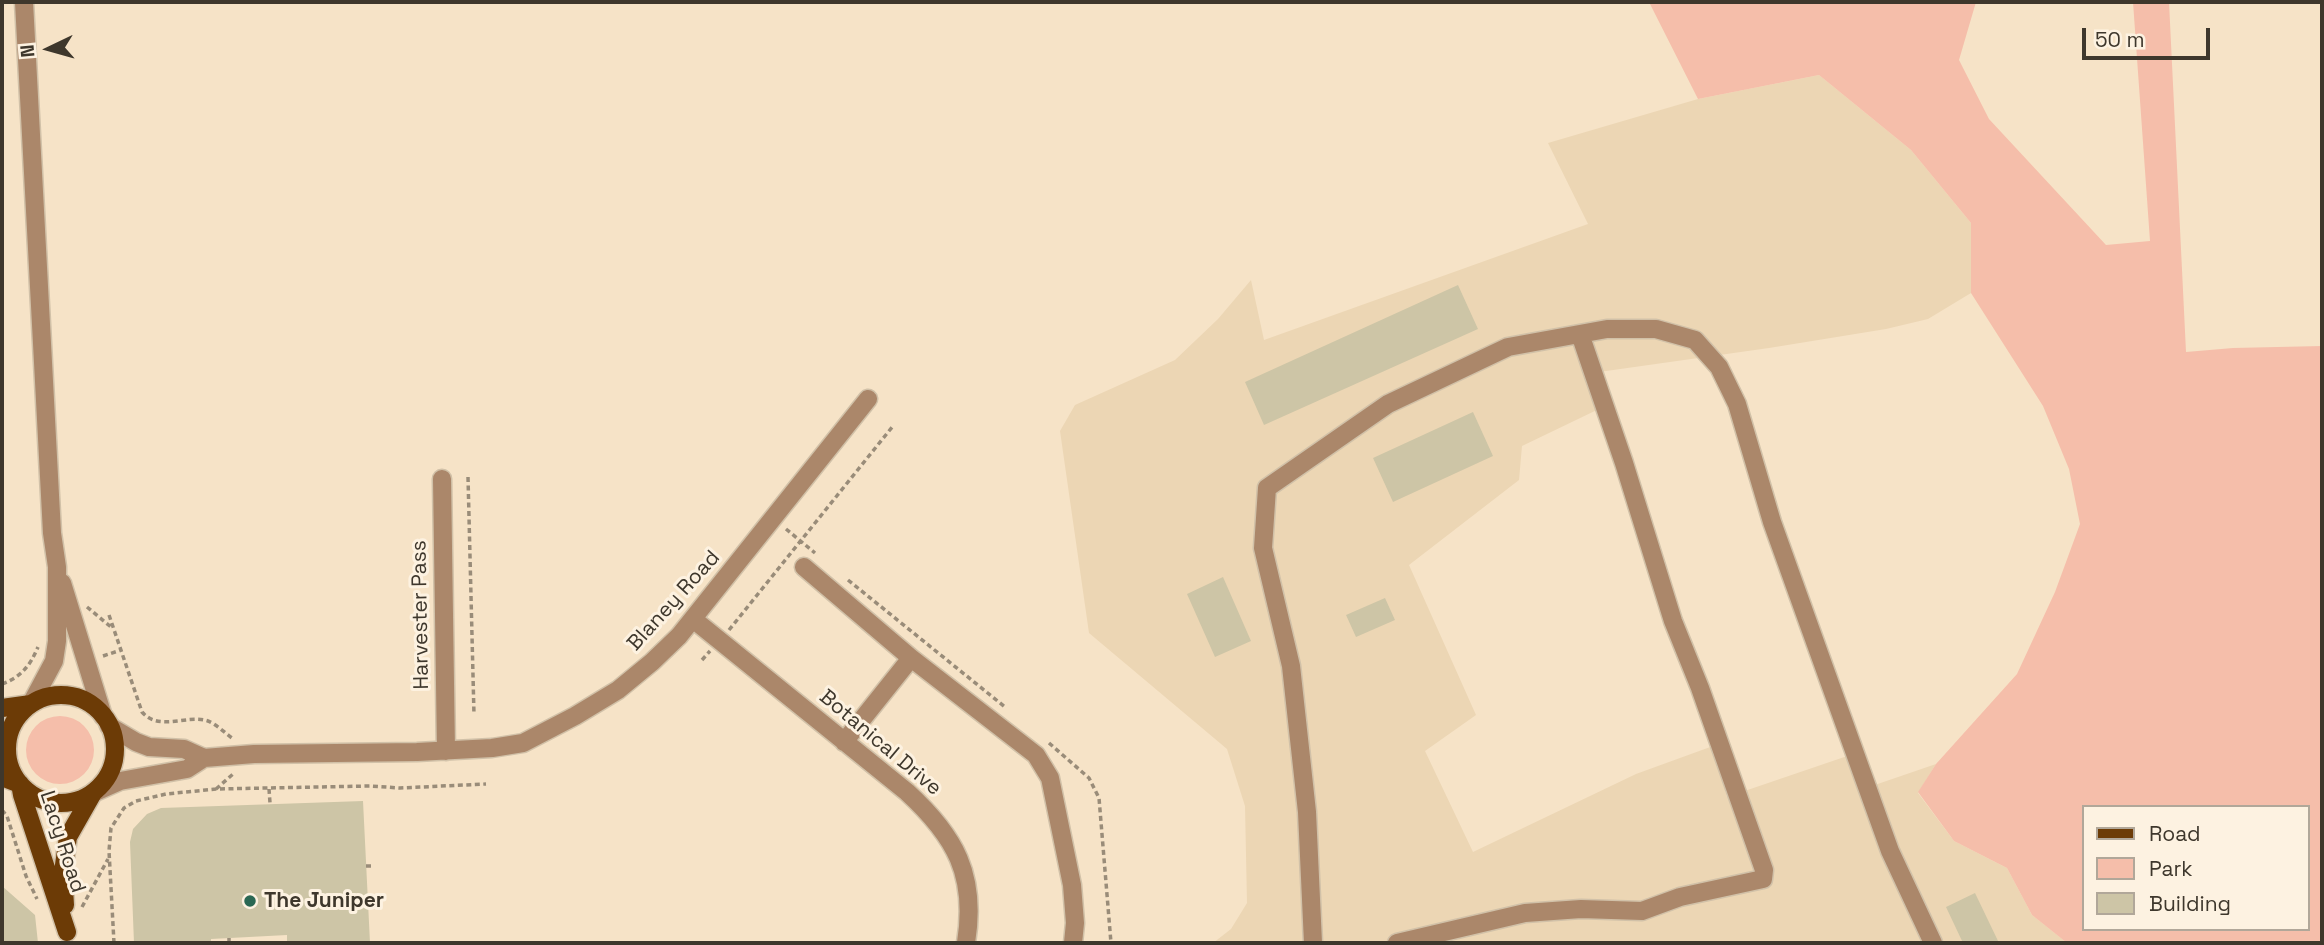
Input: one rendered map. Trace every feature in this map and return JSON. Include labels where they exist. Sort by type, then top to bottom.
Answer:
[{"type":"main road","points":[[2,708],[31,704],[58,695],[75,697],[91,704],[106,721],[114,744],[114,759],[109,774],[93,793],[73,802],[56,803],[40,799],[20,784],[9,763],[7,748],[10,732],[17,718],[31,704]]},
{"type":"main road","name":"Lacy Road","points":[[2,778],[20,784],[68,938]]},
{"type":"main road","name":"Lacy Road","points":[[68,938],[63,872],[68,837],[93,793]]},
{"type":"street","points":[[24,2],[52,533],[57,567],[57,641],[54,661],[31,704]]},
{"type":"street","points":[[1313,943],[1307,812],[1292,666],[1263,548],[1267,488],[1388,404],[1508,347],[1607,329],[1656,329],[1695,340],[1719,367],[1737,404],[1772,522],[1890,851],[1933,943]]},
{"type":"street","points":[[1397,943],[1525,913],[1581,909],[1642,911],[1680,897],[1763,879],[1764,870],[1700,688],[1673,621],[1580,334]]},
{"type":"street","name":"Blaney Road","points":[[93,793],[120,781],[187,769],[204,758],[254,754],[446,751],[523,743],[618,690],[652,662],[693,619],[868,399]]},
{"type":"street","name":"Harvester Pass","points":[[442,478],[446,751]]},
{"type":"street","points":[[57,567],[106,721]]},
{"type":"street","points":[[803,567],[911,658],[1036,755],[1050,778],[1072,885],[1075,923],[1073,943]]},
{"type":"street","name":"Botanical Drive","points":[[693,619],[930,813],[947,834],[960,859],[967,886],[966,943]]},
{"type":"street","points":[[844,742],[911,658]]},
{"type":"street","name":"Blaney Road","points":[[106,721],[136,742],[149,747],[184,749],[204,758]]},
{"type":"path","points":[[734,624],[893,426]]},
{"type":"path","points":[[468,477],[474,715]]},
{"type":"path","points":[[79,601],[112,628]]},
{"type":"path","points":[[109,615],[145,716],[165,722],[206,720],[229,736]]},
{"type":"path","points":[[95,659],[121,650]]},
{"type":"path","points":[[2,684],[23,673],[35,654]]},
{"type":"path","points":[[216,789],[234,773]]},
{"type":"path","points":[[114,943],[111,828],[124,808],[151,796],[216,789],[370,786],[400,788],[486,784]]},
{"type":"path","points":[[269,789],[270,803]]},
{"type":"path","points":[[2,810],[14,835],[26,876]]},
{"type":"path","points":[[79,913],[110,856]]},
{"type":"path","points":[[366,866],[374,866]]},
{"type":"shaded area","points":[[1819,75],[1911,150],[1971,223],[1971,293],[1928,319],[1886,329],[1592,373],[1601,408],[1522,446],[1519,480],[1409,565],[1476,715],[1425,751],[1473,852],[1636,774],[1713,746],[1727,797],[1859,752],[1866,788],[1936,764],[1918,793],[1954,841],[2007,868],[2032,915],[2067,943],[1213,943],[1231,929],[1247,903],[1245,806],[1227,749],[1089,633],[1060,431],[1075,405],[1175,360],[1218,319],[1251,280],[1264,340],[1588,224],[1548,143],[1698,99]]},
{"type":"green space","points":[[1649,2],[1976,2],[1959,60],[1989,119],[2106,245],[2150,241],[2133,2],[2169,2],[2186,352],[2322,346],[2322,943],[2067,943],[2032,915],[2007,868],[1954,841],[1918,792],[1936,764],[2017,674],[2055,592],[2080,524],[2069,469],[2043,406],[1971,293],[1971,223],[1911,150],[1819,75],[1698,99]]},
{"type":"green space","points":[[53,716],[67,716],[79,721],[89,731],[94,750],[89,769],[79,779],[67,784],[53,784],[41,779],[31,769],[26,757],[26,743],[31,731],[41,721]]},
{"type":"building","points":[[1458,285],[1478,329],[1264,425],[1245,382]]},
{"type":"building","points":[[1473,412],[1493,456],[1393,502],[1373,458]]},
{"type":"building","points":[[1223,577],[1251,641],[1215,657],[1187,594]]},
{"type":"building","points":[[1385,598],[1395,620],[1356,637],[1346,615]]},
{"type":"building","name":"The Juniper","points":[[363,801],[370,943],[287,943],[287,935],[211,939],[211,943],[134,943],[130,842],[133,829],[147,814],[161,808]]},
{"type":"building","points":[[2,886],[35,915],[38,943],[2,943]]},
{"type":"building","points":[[1975,893],[1999,943],[1963,943],[1946,907]]},
{"type":"place","name":"The Juniper","points":[[250,901]]}]
